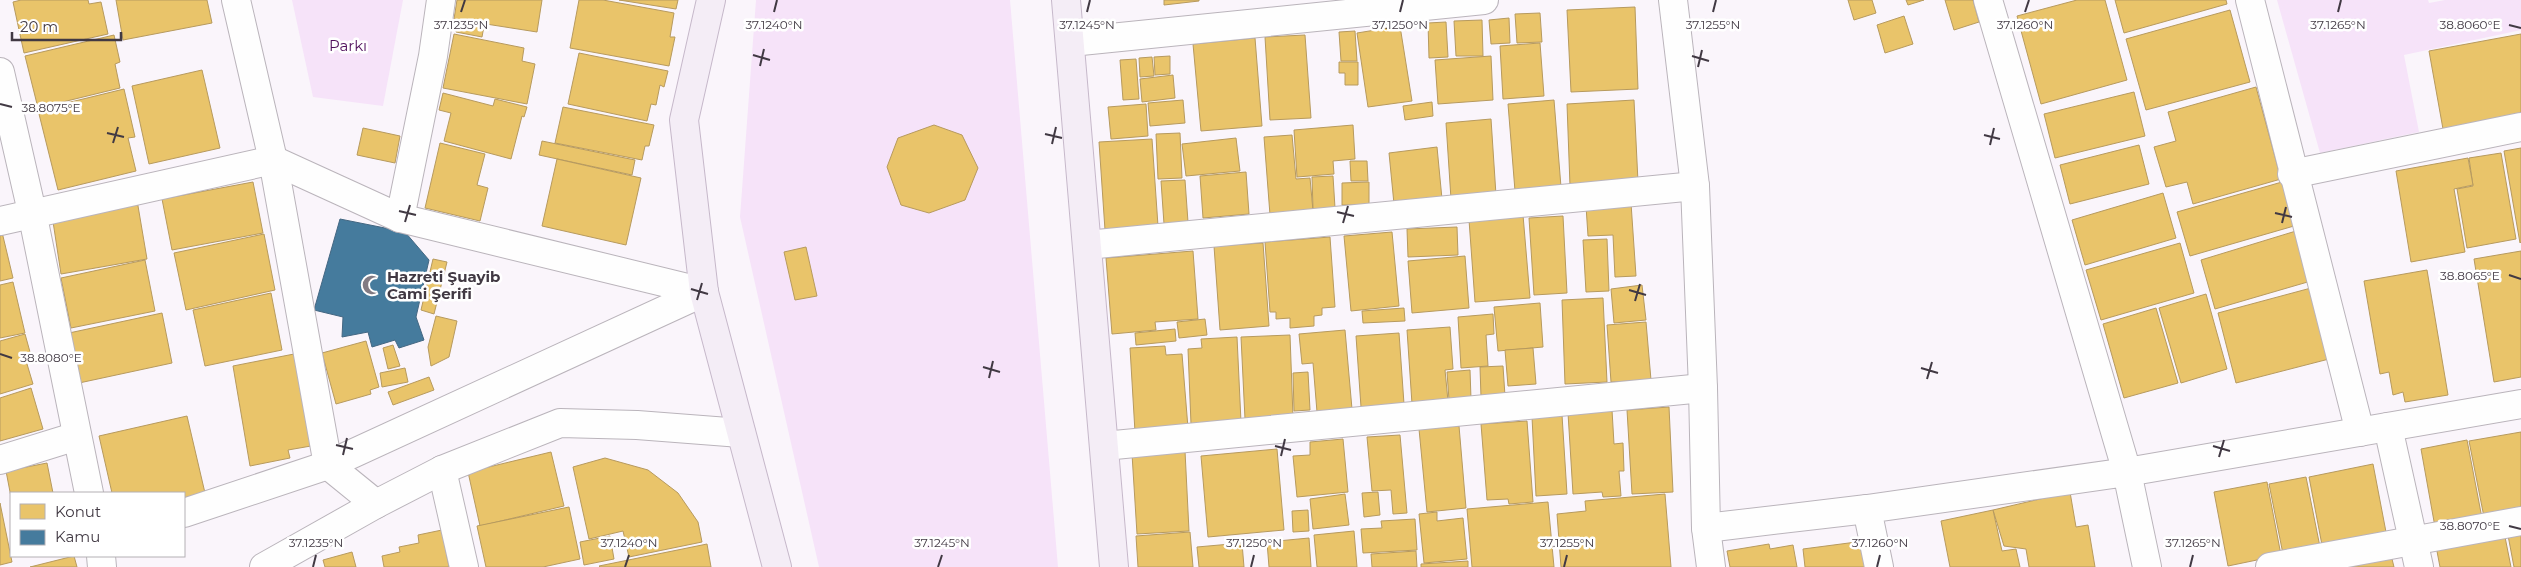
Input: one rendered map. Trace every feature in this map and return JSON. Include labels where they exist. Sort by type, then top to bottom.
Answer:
[{"type":"main road","points":[[711,0],[684,120],[704,292],[776,567]]},
{"type":"main road","points":[[1066,0],[1072,42],[1114,567]]},
{"type":"street","points":[[236,0],[273,160],[328,465],[376,504]]},
{"type":"street","points":[[400,218],[433,56],[440,0]]},
{"type":"street","points":[[1072,42],[1484,0]]},
{"type":"street","points":[[1673,0],[1695,186],[1703,388],[1706,528],[1711,567]]},
{"type":"street","points":[[1988,0],[2127,472],[2147,567]]},
{"type":"street","points":[[2250,0],[2292,174],[2360,432]]},
{"type":"street","points":[[0,72],[32,212],[88,492]]},
{"type":"street","points":[[2292,174],[2521,127]]},
{"type":"street","points":[[0,221],[32,212],[273,160],[400,218],[704,292]]},
{"type":"street","points":[[1087,244],[1695,186]]},
{"type":"street","points":[[185,513],[328,465],[704,292]]},
{"type":"street","points":[[1104,446],[1703,388]]},
{"type":"street","points":[[1706,528],[1867,509],[2127,472],[2521,404]]},
{"type":"street","points":[[267,566],[376,504],[442,470],[560,423],[637,425],[741,433]]},
{"type":"street","points":[[2388,427],[2416,555]]},
{"type":"street","points":[[0,460],[77,436]]},
{"type":"street","points":[[442,470],[464,567]]},
{"type":"street","points":[[1867,509],[1879,567]]},
{"type":"street","points":[[2270,567],[2416,555],[2521,521]]},
{"type":"green space","name":"Parkı","points":[[292,0],[403,0],[383,106],[313,97]]},
{"type":"green space","points":[[756,0],[1010,0],[1058,567],[819,567],[740,217]]},
{"type":"green space","points":[[2277,0],[2428,0],[2429,3],[2445,0],[2521,0],[2521,30],[2404,55],[2419,132],[2320,153]]},
{"type":"building: Konut","points":[[21,0],[88,0],[89,4],[101,2],[108,34],[24,53],[13,2]]},
{"type":"building: Konut","points":[[116,0],[207,0],[212,23],[123,40]]},
{"type":"building: Konut","points":[[457,0],[542,0],[537,32],[454,19]]},
{"type":"building: Konut","points":[[579,0],[603,0],[674,13],[670,37],[675,37],[669,66],[570,48]]},
{"type":"building: Konut","points":[[619,0],[678,0],[676,9]]},
{"type":"building: Konut","points":[[1164,0],[1199,0],[1199,1],[1164,5]]},
{"type":"building: Konut","points":[[1848,0],[1872,0],[1876,13],[1854,20]]},
{"type":"building: Konut","points":[[1906,0],[1924,0],[1908,5]]},
{"type":"building: Konut","points":[[1945,0],[1973,0],[1979,22],[1954,30]]},
{"type":"building: Konut","points":[[2077,0],[2105,0],[2127,80],[2041,104],[2017,16]]},
{"type":"building: Konut","points":[[2115,0],[2226,0],[2227,4],[2124,33]]},
{"type":"building: Konut","points":[[1635,7],[1638,89],[1571,92],[1567,10]]},
{"type":"building: Konut","points":[[2230,10],[2250,82],[2146,110],[2126,39]]},
{"type":"building: Konut","points":[[1540,13],[1542,42],[1517,43],[1515,14]]},
{"type":"building: Konut","points":[[1904,16],[1913,44],[1885,53],[1877,25]]},
{"type":"building: Konut","points":[[1509,18],[1510,43],[1491,44],[1489,20]]},
{"type":"building: Konut","points":[[458,20],[484,26],[482,37],[456,32]]},
{"type":"building: Konut","points":[[1482,20],[1483,56],[1456,56],[1454,21]]},
{"type":"building: Konut","points":[[1446,22],[1448,57],[1429,58],[1428,23]]},
{"type":"building: Konut","points":[[1400,26],[1412,101],[1368,107],[1357,33]]},
{"type":"building: Konut","points":[[1355,31],[1357,61],[1341,61],[1339,32]]},
{"type":"building: Konut","points":[[454,34],[524,48],[522,61],[535,64],[527,104],[443,88]]},
{"type":"building: Konut","points":[[2521,34],[2521,115],[2443,129],[2429,51]]},
{"type":"building: Konut","points":[[114,35],[120,62],[115,64],[120,88],[38,108],[25,56]]},
{"type":"building: Konut","points":[[1305,35],[1311,118],[1270,120],[1265,37]]},
{"type":"building: Konut","points":[[1255,38],[1262,126],[1201,131],[1193,44]]},
{"type":"building: Konut","points":[[1540,43],[1544,96],[1503,99],[1500,46]]},
{"type":"building: Konut","points":[[579,53],[668,71],[664,87],[660,85],[656,105],[651,104],[647,121],[568,104]]},
{"type":"building: Konut","points":[[1170,56],[1170,74],[1155,75],[1154,57]]},
{"type":"building: Konut","points":[[1491,56],[1493,100],[1438,104],[1435,60]]},
{"type":"building: Konut","points":[[1152,57],[1154,76],[1140,77],[1139,58]]},
{"type":"building: Konut","points":[[1136,59],[1139,99],[1123,100],[1120,60]]},
{"type":"building: Konut","points":[[1339,62],[1358,62],[1358,85],[1345,85],[1345,73],[1339,73]]},
{"type":"building: Konut","points":[[202,70],[220,148],[149,164],[132,86]]},
{"type":"building: Konut","points":[[1173,75],[1175,98],[1142,102],[1140,79]]},
{"type":"building: Konut","points":[[2256,87],[2281,179],[2193,204],[2187,182],[2166,187],[2154,147],[2176,141],[2168,112]]},
{"type":"building: Konut","points":[[124,89],[135,137],[128,138],[136,171],[58,190],[38,110]]},
{"type":"building: Konut","points":[[2134,92],[2145,136],[2055,158],[2044,114]]},
{"type":"building: Konut","points":[[443,93],[493,106],[495,99],[527,107],[524,117],[522,116],[511,159],[444,141],[451,113],[439,110]]},
{"type":"building: Konut","points":[[1183,100],[1185,123],[1150,126],[1148,103]]},
{"type":"building: Konut","points":[[1554,100],[1561,187],[1515,191],[1508,104]]},
{"type":"building: Konut","points":[[1634,100],[1638,182],[1570,186],[1567,104]]},
{"type":"building: Konut","points":[[1432,102],[1433,116],[1405,120],[1403,106]]},
{"type":"building: Konut","points":[[1146,104],[1148,136],[1111,139],[1108,107]]},
{"type":"building: Konut","points":[[563,107],[654,125],[649,146],[645,146],[642,160],[555,143]]},
{"type":"building: Konut","points":[[1491,119],[1496,195],[1451,199],[1446,123]]},
{"type":"building: Konut","points":[[934,125],[962,135],[978,168],[965,200],[929,213],[901,205],[887,167],[898,138]]},
{"type":"building: Konut","points":[[1353,125],[1355,159],[1333,161],[1334,174],[1297,177],[1294,130]]},
{"type":"building: Konut","points":[[363,128],[400,136],[395,163],[357,155]]},
{"type":"building: Konut","points":[[1180,133],[1182,178],[1158,179],[1156,134]]},
{"type":"building: Konut","points":[[1292,135],[1296,179],[1310,178],[1313,211],[1270,215],[1264,137]]},
{"type":"building: Konut","points":[[1236,138],[1240,171],[1186,176],[1182,144]]},
{"type":"building: Konut","points":[[1152,139],[1158,226],[1105,230],[1099,142]]},
{"type":"building: Konut","points":[[542,141],[635,160],[632,175],[539,155]]},
{"type":"building: Konut","points":[[440,143],[485,154],[477,185],[488,188],[480,221],[425,208]]},
{"type":"building: Konut","points":[[2139,145],[2149,184],[2070,204],[2060,165]]},
{"type":"building: Konut","points":[[1437,147],[1442,199],[1394,204],[1389,153]]},
{"type":"building: Konut","points":[[2521,148],[2521,242],[2520,243],[2504,151]]},
{"type":"building: Konut","points":[[2501,153],[2516,239],[2467,248],[2457,189],[2473,186],[2469,158]]},
{"type":"building: Konut","points":[[2468,158],[2473,185],[2454,189],[2465,252],[2411,262],[2396,171]]},
{"type":"building: Konut","points":[[557,159],[641,178],[626,245],[542,226]]},
{"type":"building: Konut","points":[[1350,161],[1367,161],[1368,181],[1351,181]]},
{"type":"building: Konut","points":[[1246,172],[1249,214],[1203,218],[1200,176]]},
{"type":"building: Konut","points":[[1333,176],[1335,208],[1313,209],[1312,177]]},
{"type":"building: Konut","points":[[1185,180],[1188,222],[1164,224],[1161,181]]},
{"type":"building: Konut","points":[[253,182],[263,233],[172,250],[162,199]]},
{"type":"building: Konut","points":[[1369,182],[1369,205],[1342,205],[1342,183]]},
{"type":"building: Konut","points":[[2282,182],[2294,226],[2190,256],[2177,212]]},
{"type":"building: Konut","points":[[2163,193],[2176,238],[2085,265],[2072,220]]},
{"type":"building: Konut","points":[[137,200],[147,259],[61,274],[52,215]]},
{"type":"building: Konut","points":[[1631,203],[1636,276],[1615,277],[1613,235],[1588,236],[1586,206]]},
{"type":"building: Konut","points":[[1523,215],[1530,298],[1475,302],[1469,220]]},
{"type":"building: Konut","points":[[1563,216],[1567,293],[1534,295],[1529,218]]},
{"type":"building: Konut","points":[[1457,227],[1458,255],[1408,257],[1407,229]]},
{"type":"building: Konut","points":[[2296,231],[2311,281],[2215,309],[2201,260]]},
{"type":"building: Konut","points":[[0,232],[2,232],[13,278],[0,281]]},
{"type":"building: Konut","points":[[1392,232],[1399,306],[1351,311],[1344,236]]},
{"type":"building: Konut","points":[[264,234],[275,290],[186,310],[174,253]]},
{"type":"building: Konut","points":[[1330,237],[1335,307],[1322,308],[1322,315],[1314,316],[1314,326],[1290,328],[1290,318],[1276,319],[1276,312],[1270,312],[1265,242]]},
{"type":"building: Konut","points":[[1607,239],[1609,291],[1586,292],[1583,240]]},
{"type":"building: Konut","points":[[1263,243],[1269,326],[1220,330],[1214,246]]},
{"type":"building: Konut","points":[[2180,243],[2194,293],[2101,320],[2086,270]]},
{"type":"building: Konut","points":[[806,247],[817,296],[795,300],[784,252]]},
{"type":"building: Konut","points":[[1193,251],[1198,319],[1155,322],[1156,330],[1112,334],[1106,258]]},
{"type":"building: Konut","points":[[2521,251],[2521,377],[2494,382],[2474,259]]},
{"type":"building: Konut","points":[[1465,256],[1469,308],[1412,313],[1408,261]]},
{"type":"building: Konut","points":[[433,259],[447,262],[434,314],[421,310]]},
{"type":"building: Konut","points":[[145,260],[155,311],[71,328],[61,278]]},
{"type":"building: Konut","points":[[2427,270],[2448,395],[2405,402],[2403,392],[2393,395],[2389,372],[2380,374],[2364,281]]},
{"type":"building: Konut","points":[[13,282],[25,333],[0,338],[0,285]]},
{"type":"building: Konut","points":[[1642,285],[1646,320],[1614,323],[1611,289]]},
{"type":"building: Konut","points":[[2311,288],[2329,359],[2236,383],[2218,313]]},
{"type":"building: Konut","points":[[271,293],[282,350],[205,366],[193,310]]},
{"type":"building: Konut","points":[[2206,294],[2227,369],[2181,383],[2159,308]]},
{"type":"building: Konut","points":[[1603,298],[1607,382],[1565,384],[1562,300]]},
{"type":"building: Konut","points":[[1540,303],[1543,347],[1498,351],[1494,307]]},
{"type":"building: Konut","points":[[1404,308],[1405,321],[1363,323],[1362,311]]},
{"type":"building: Konut","points":[[2156,308],[2178,383],[2124,398],[2103,324]]},
{"type":"building: Konut","points":[[162,313],[172,363],[79,383],[69,333]]},
{"type":"building: Konut","points":[[1493,314],[1494,334],[1486,335],[1488,366],[1461,368],[1458,317]]},
{"type":"building: Konut","points":[[436,316],[457,321],[449,357],[431,366],[428,347]]},
{"type":"building: Konut","points":[[1205,319],[1207,335],[1179,338],[1177,322]]},
{"type":"building: Konut","points":[[1646,322],[1651,380],[1611,382],[1607,325]]},
{"type":"building: Konut","points":[[1450,327],[1453,369],[1445,370],[1448,401],[1412,404],[1407,330]]},
{"type":"building: Konut","points":[[1175,329],[1176,341],[1136,345],[1135,333]]},
{"type":"building: Konut","points":[[1345,330],[1352,409],[1317,412],[1313,363],[1302,364],[1299,334]]},
{"type":"building: Konut","points":[[1399,333],[1404,404],[1361,407],[1356,336]]},
{"type":"building: Konut","points":[[25,334],[30,352],[24,354],[33,384],[0,394],[0,341]]},
{"type":"building: Konut","points":[[1290,335],[1293,417],[1245,419],[1241,337]]},
{"type":"building: Konut","points":[[1237,337],[1241,422],[1191,424],[1188,349],[1202,348],[1201,339]]},
{"type":"building: Konut","points":[[366,341],[379,387],[370,390],[371,394],[336,404],[322,353]]},
{"type":"building: Konut","points":[[393,345],[400,366],[388,369],[383,348]]},
{"type":"building: Konut","points":[[1165,346],[1166,355],[1182,354],[1188,428],[1135,432],[1130,348]]},
{"type":"building: Konut","points":[[1533,348],[1536,384],[1508,386],[1505,350]]},
{"type":"building: Konut","points":[[294,354],[311,446],[288,450],[290,458],[250,466],[233,366]]},
{"type":"building: Konut","points":[[1503,366],[1505,396],[1481,397],[1480,367]]},
{"type":"building: Konut","points":[[405,368],[408,382],[382,387],[380,373]]},
{"type":"building: Konut","points":[[1470,370],[1471,399],[1449,400],[1447,372]]},
{"type":"building: Konut","points":[[1308,372],[1310,410],[1294,411],[1293,373]]},
{"type":"building: Konut","points":[[429,377],[434,390],[393,405],[388,392]]},
{"type":"building: Konut","points":[[31,388],[43,429],[0,441],[0,398]]},
{"type":"building: Konut","points":[[1669,407],[1673,492],[1632,494],[1627,410]]},
{"type":"building: Konut","points":[[1612,410],[1614,444],[1623,443],[1624,471],[1619,471],[1621,496],[1603,497],[1602,492],[1573,494],[1568,413]]},
{"type":"building: Konut","points":[[1562,415],[1567,494],[1536,496],[1532,417]]},
{"type":"building: Konut","points":[[187,416],[205,493],[185,498],[185,492],[112,492],[99,436]]},
{"type":"building: Konut","points":[[1527,421],[1533,502],[1509,504],[1508,499],[1487,500],[1481,424]]},
{"type":"building: Konut","points":[[1459,426],[1466,508],[1427,512],[1419,429]]},
{"type":"building: Konut","points":[[2521,432],[2521,515],[2485,522],[2469,441]]},
{"type":"building: Konut","points":[[1400,435],[1407,513],[1393,514],[1391,490],[1372,491],[1367,437]]},
{"type":"building: Konut","points":[[1343,439],[1348,492],[1297,497],[1293,456],[1310,455],[1310,442]]},
{"type":"building: Konut","points":[[2467,440],[2482,518],[2435,527],[2421,449]]},
{"type":"building: Konut","points":[[1277,449],[1284,530],[1208,537],[1201,456]]},
{"type":"building: Konut","points":[[1185,451],[1189,531],[1137,534],[1132,454]]},
{"type":"building: Konut","points":[[551,452],[564,506],[480,526],[468,472]]},
{"type":"building: Konut","points":[[605,458],[648,470],[678,493],[698,522],[702,542],[629,557],[623,531],[589,539],[573,467]]},
{"type":"building: Konut","points":[[47,463],[53,492],[10,492],[6,471]]},
{"type":"building: Konut","points":[[2373,464],[2386,532],[2322,545],[2309,477]]},
{"type":"building: Konut","points":[[2306,477],[2320,547],[2283,554],[2269,484]]},
{"type":"building: Konut","points":[[2267,482],[2281,555],[2228,566],[2214,492]]},
{"type":"building: Konut","points":[[1378,492],[1380,515],[1364,517],[1362,493]]},
{"type":"building: Konut","points":[[2070,492],[2076,527],[2088,525],[2095,567],[2029,567],[2026,549],[2004,546],[1993,510]]},
{"type":"building: Konut","points":[[1345,494],[1349,525],[1313,529],[1310,499]]},
{"type":"building: Konut","points":[[1665,494],[1671,567],[1561,567],[1557,514],[1586,511],[1585,501]]},
{"type":"building: Konut","points":[[1548,502],[1554,567],[1472,567],[1467,509]]},
{"type":"building: Konut","points":[[0,503],[12,562],[0,565]]},
{"type":"building: Konut","points":[[569,507],[580,559],[543,567],[486,567],[477,526]]},
{"type":"building: Konut","points":[[1308,510],[1309,531],[1293,532],[1292,511]]},
{"type":"building: Konut","points":[[1993,510],[2002,551],[2016,549],[2020,567],[1950,567],[1941,521]]},
{"type":"building: Konut","points":[[1437,512],[1437,521],[1463,518],[1467,559],[1424,563],[1419,514]]},
{"type":"building: Konut","points":[[1415,519],[1417,550],[1363,553],[1361,529],[1382,528],[1381,521]]},
{"type":"building: Konut","points":[[2521,527],[2521,567],[2514,567],[2507,530]]},
{"type":"building: Konut","points":[[442,530],[449,567],[384,567],[382,556],[400,552],[399,547],[419,543],[418,535]]},
{"type":"building: Konut","points":[[1354,531],[1357,567],[1317,567],[1314,535]]},
{"type":"building: Konut","points":[[1190,532],[1193,567],[1138,567],[1136,536]]},
{"type":"building: Konut","points":[[2504,532],[2511,567],[2440,567],[2436,546]]},
{"type":"building: Konut","points":[[610,536],[614,559],[584,565],[580,542]]},
{"type":"building: Konut","points":[[1309,538],[1311,567],[1269,567],[1267,542]]},
{"type":"building: Konut","points":[[1864,541],[1868,567],[1805,567],[1803,549]]},
{"type":"building: Konut","points":[[1242,543],[1244,567],[1199,567],[1197,547]]},
{"type":"building: Konut","points":[[707,544],[711,567],[599,566]]},
{"type":"building: Konut","points":[[1769,544],[1770,549],[1793,545],[1797,567],[1730,567],[1727,551]]},
{"type":"building: Konut","points":[[1416,551],[1417,567],[1372,567],[1371,554]]},
{"type":"building: Konut","points":[[2390,551],[2394,567],[2335,567]]},
{"type":"building: Konut","points":[[352,552],[356,567],[325,567],[323,560]]},
{"type":"building: Konut","points":[[74,557],[77,567],[30,567]]},
{"type":"building: Konut","points":[[1468,561],[1468,567],[1421,567],[1421,564]]},
{"type":"building: Kamu","name":"Hazreti Şuayib Cami Şerifi","points":[[340,219],[405,232],[429,260],[416,317],[424,340],[399,348],[395,340],[372,347],[368,332],[342,337],[343,317],[314,310]]},
{"type":"place","name":"Hazreti Şuayib Cami Şerifi","points":[[372,285]]}]
